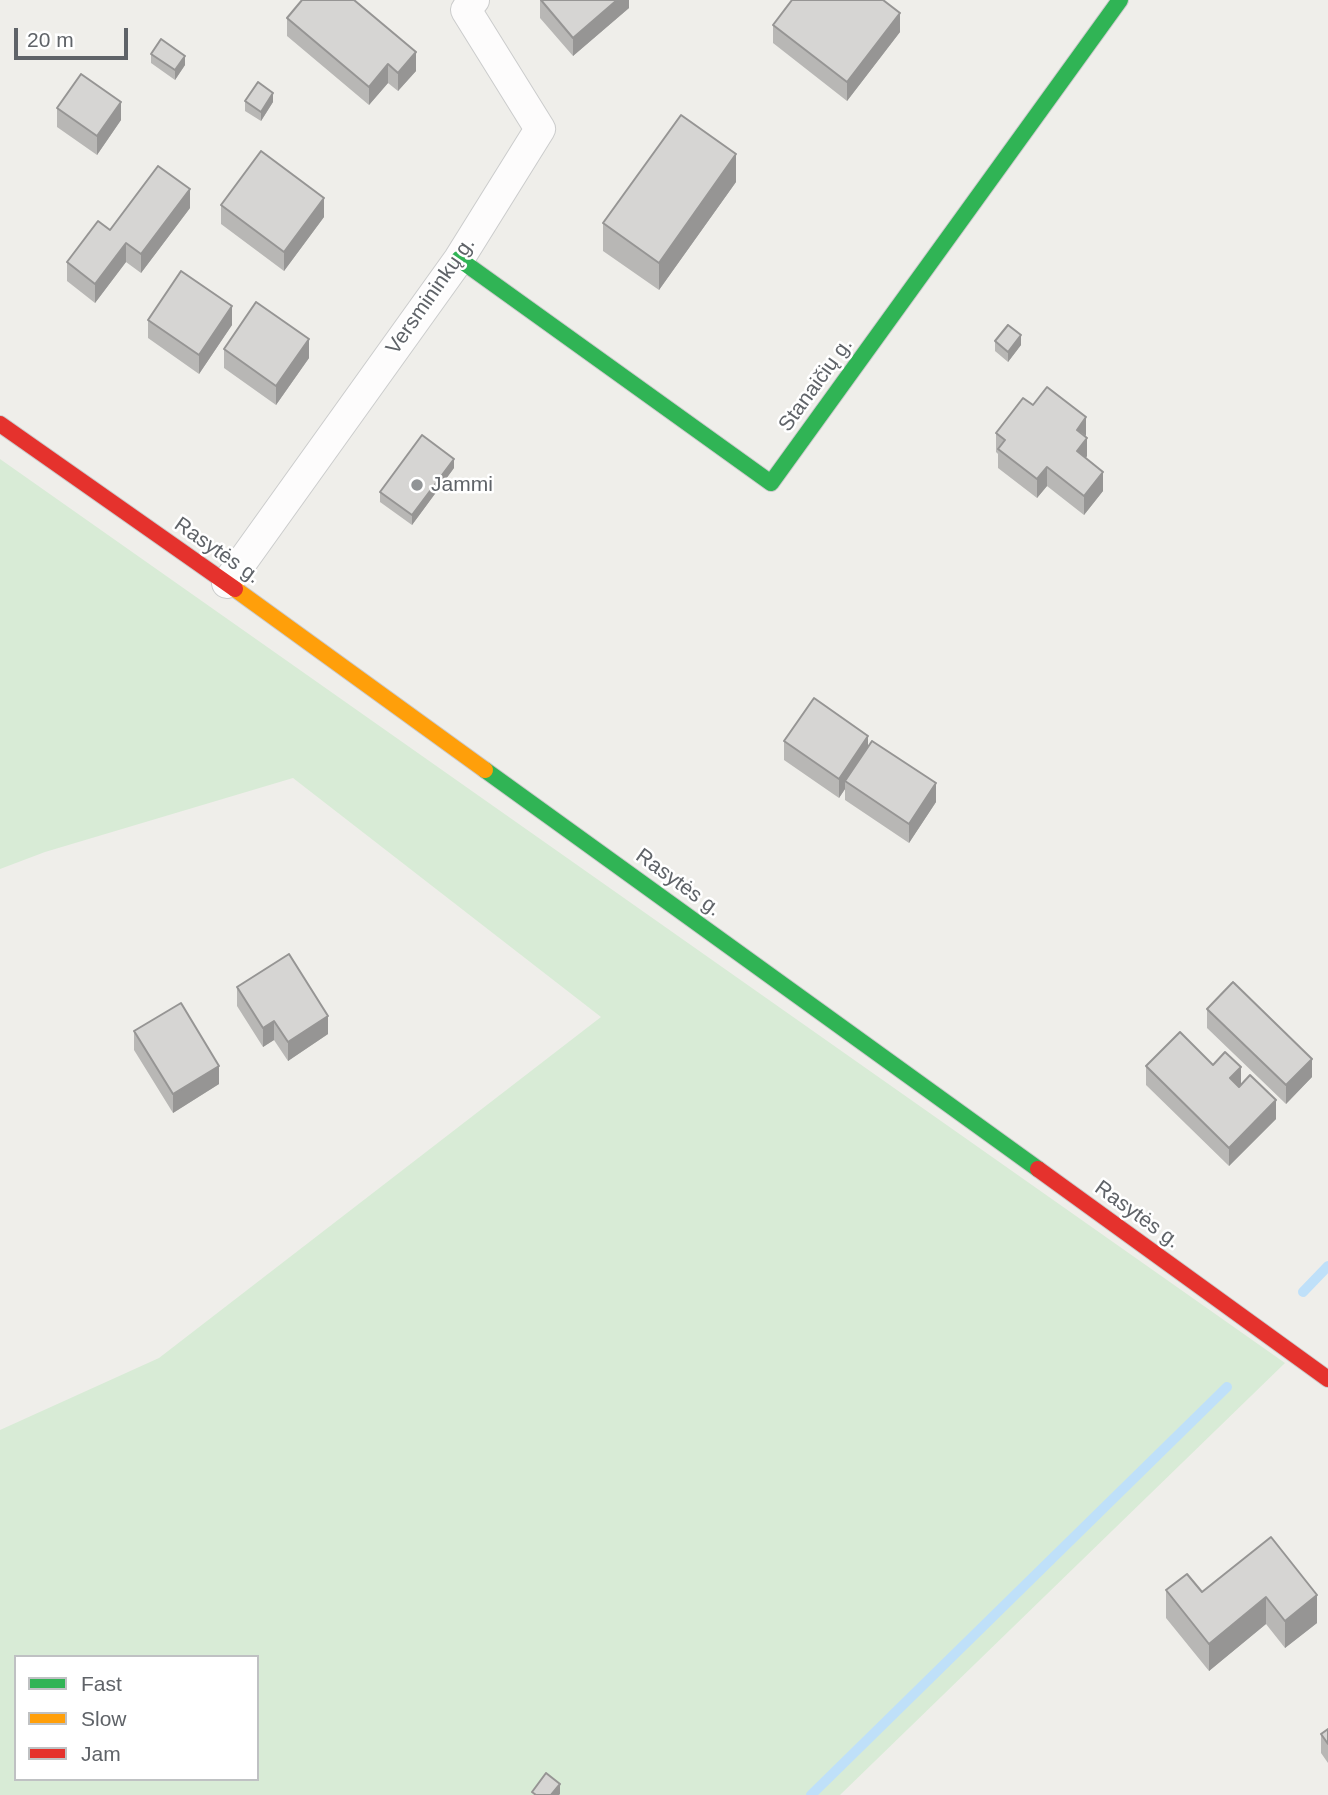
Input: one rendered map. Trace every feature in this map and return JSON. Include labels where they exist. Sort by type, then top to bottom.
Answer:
[{"type":"main road","name":"Stanaičių g.","points":[[459,259],[771,483],[1119,0]]},
{"type":"main road","name":"Rasytės g.","points":[[0,424],[227,583],[1328,1379]]},
{"type":"street","name":"Versmininkų g.","points":[[227,583],[459,259],[540,128],[466,10],[474,0]]},
{"type":"green space","points":[[0,459],[1285,1363],[840,1795],[0,1795],[0,1430],[159,1358],[601,1017],[293,778],[45,852],[0,869]]},
{"type":"building","points":[[302,0],[354,0],[416,52],[398,73],[388,64],[369,87],[287,18]]},
{"type":"building","points":[[541,0],[617,0],[573,38]]},
{"type":"building","points":[[792,0],[883,0],[900,13],[847,82],[773,25]]},
{"type":"building","points":[[161,39],[185,56],[175,70],[151,54]]},
{"type":"building","points":[[81,74],[121,102],[97,136],[57,108]]},
{"type":"building","points":[[258,82],[273,93],[261,112],[245,101]]},
{"type":"building","points":[[681,115],[736,154],[659,263],[603,223]]},
{"type":"building","points":[[261,151],[324,198],[284,252],[221,205]]},
{"type":"building","points":[[158,166],[190,189],[141,254],[126,243],[95,284],[67,262],[98,221],[110,230]]},
{"type":"building","points":[[181,271],[232,306],[199,355],[148,320]]},
{"type":"building","points":[[256,302],[309,339],[276,386],[224,349]]},
{"type":"building","points":[[1008,325],[1021,335],[1008,352],[995,341]]},
{"type":"building","points":[[1047,387],[1086,417],[1077,430],[1087,438],[1077,451],[1103,472],[1084,496],[1047,467],[1037,479],[998,449],[1005,440],[996,433],[1023,398],[1033,405]]},
{"type":"building","name":"Jammi","points":[[422,435],[454,459],[412,515],[380,492]]},
{"type":"building","points":[[814,698],[868,736],[839,779],[784,741]]},
{"type":"building","points":[[872,741],[936,783],[909,824],[845,781]]},
{"type":"building","points":[[289,954],[328,1016],[288,1042],[274,1021],[263,1028],[237,987]]},
{"type":"building","points":[[1233,982],[1312,1059],[1286,1085],[1207,1009]]},
{"type":"building","points":[[181,1003],[219,1066],[173,1094],[134,1031]]},
{"type":"building","points":[[1180,1032],[1213,1065],[1225,1052],[1241,1067],[1230,1078],[1239,1087],[1250,1075],[1276,1100],[1229,1148],[1146,1066]]},
{"type":"building","points":[[1271,1537],[1317,1595],[1285,1621],[1266,1597],[1209,1644],[1166,1590],[1187,1574],[1202,1592]]},
{"type":"building","points":[[1328,1729],[1328,1744],[1321,1734]]},
{"type":"building","points":[[546,1773],[560,1784],[551,1795],[536,1795],[532,1792]]},
{"type":"waterway","points":[[1303,1292],[1328,1266]]},
{"type":"waterway","points":[[811,1795],[1227,1387]]},
{"type":"traffic: fast","points":[[459,259],[771,483],[1120,0]]},
{"type":"traffic: fast","points":[[485,770],[1038,1169]]},
{"type":"traffic: slow","points":[[235,589],[485,770]]},
{"type":"traffic: jam","points":[[0,424],[235,589]]},
{"type":"traffic: jam","points":[[1038,1169],[1328,1379]]},
{"type":"place","name":"Jammi","points":[[417,485]]}]
